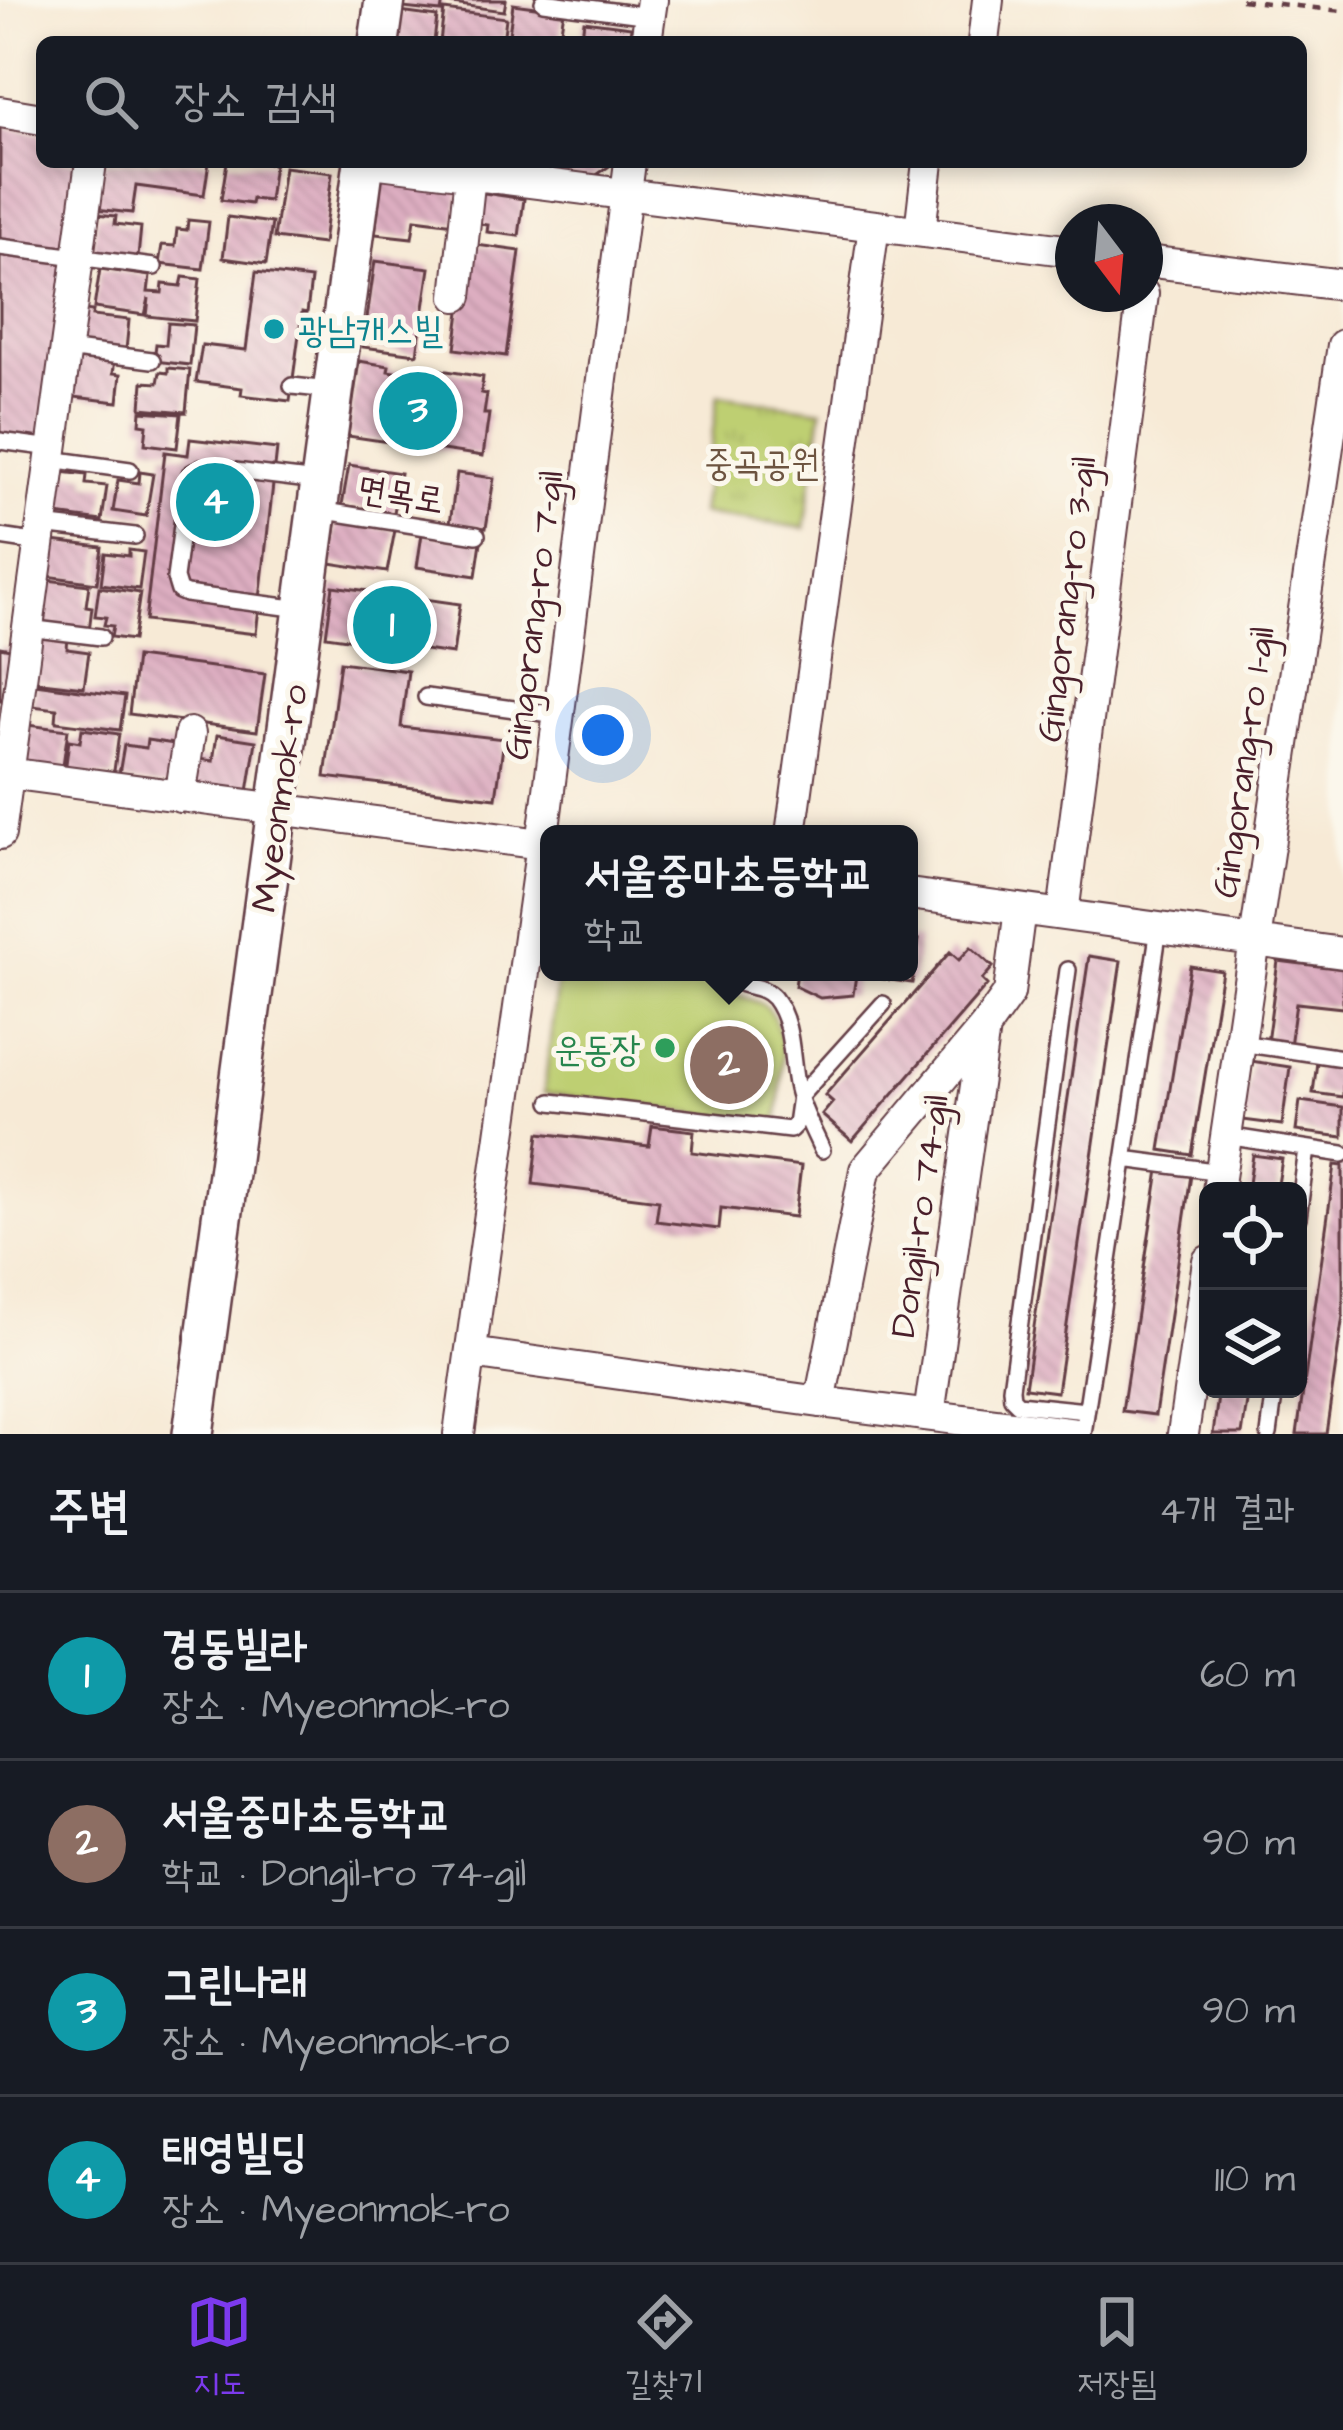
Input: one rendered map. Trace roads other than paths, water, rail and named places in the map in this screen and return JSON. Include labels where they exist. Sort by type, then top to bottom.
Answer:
[{"type":"street","points":[[380,36],[385,0]]},
{"type":"street","points":[[984,36],[988,0]]},
{"type":"street","points":[[0,112],[36,117]]},
{"type":"street","points":[[0,834],[18,639],[41,534],[90,168]]},
{"type":"street","name":"Myeonmok-ro","points":[[193,1434],[367,168]]},
{"type":"street","points":[[415,168],[470,175],[511,171],[626,194],[1055,249]]},
{"type":"street","name":"Gingorang-ro 7-gil","points":[[549,825],[629,168]]},
{"type":"street","points":[[920,231],[927,168]]},
{"type":"street","points":[[457,296],[470,175]]},
{"type":"street","points":[[792,825],[874,226]]},
{"type":"street","points":[[1163,269],[1343,285]]},
{"type":"street","name":"Gingorang-ro 3-gil","points":[[1063,914],[1141,312]]},
{"type":"street","name":"Gingorang-ro 1-gil","points":[[1220,1182],[1343,345]]},
{"type":"street","points":[[180,797],[190,734]]},
{"type":"street","points":[[4,773],[540,847]]},
{"type":"street","name":"Gingorang-ro 7-gil","points":[[459,1434],[540,895]]},
{"type":"street","points":[[918,895],[1343,953]]},
{"type":"street","points":[[984,1028],[1010,992],[1020,909]]},
{"type":"street","name":"Dongil-ro 74-gil","points":[[820,1402],[863,1177],[893,1134],[984,1028]]},
{"type":"street","name":"Dongil-ro 74-gil","points":[[929,1415],[984,1028]]},
{"type":"street","points":[[1183,1434],[1204,1290]]},
{"type":"street","points":[[471,1353],[820,1402],[1082,1426]]},
{"type":"lane","points":[[543,2],[649,19]]},
{"type":"lane","points":[[0,247],[154,267]]},
{"type":"lane","points":[[65,350],[152,360]]},
{"type":"lane","points":[[292,386],[333,391]]},
{"type":"lane","points":[[0,441],[130,470]]},
{"type":"lane","name":"면목로","points":[[304,609],[179,591],[175,578],[188,479],[195,469],[476,535]]},
{"type":"lane","points":[[0,537],[135,536]]},
{"type":"lane","points":[[18,639],[101,637]]},
{"type":"lane","points":[[426,697],[559,715]]},
{"type":"lane","points":[[1068,970],[1011,1388],[1018,1404],[1082,1426],[1159,928]]},
{"type":"lane","points":[[734,981],[760,989],[775,1000],[790,1035],[800,1096],[822,1150]]},
{"type":"lane","points":[[551,1102],[790,1130],[796,1124],[800,1096],[883,1004]]},
{"type":"lane","points":[[1240,1043],[1343,1058]]},
{"type":"lane","points":[[1226,1136],[1343,1154]]},
{"type":"lane","points":[[1303,1182],[1307,1149]]},
{"type":"lane","points":[[1124,1160],[1220,1182]]},
{"type":"lane","points":[[1269,1434],[1274,1398]]},
{"type":"place","name":"광남캐스빌","points":[[274,329]]},
{"type":"place","name":"그린나래","points":[[418,411]]},
{"type":"place","name":"태영빌딩","points":[[215,502]]},
{"type":"place","name":"경동빌라","points":[[392,625]]},
{"type":"place","name":"운동장","points":[[665,1048]]},
{"type":"place","name":"서울중마초등학교","points":[[729,1065]]},
{"type":"park label","name":"중곡공원","points":[[762,462]]}]
